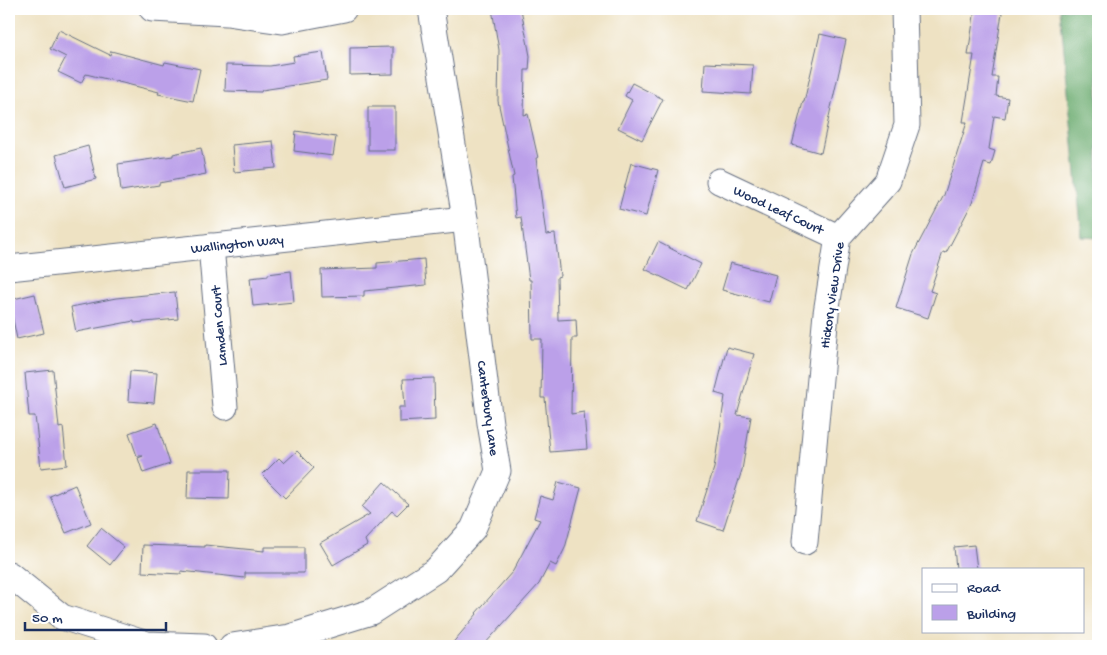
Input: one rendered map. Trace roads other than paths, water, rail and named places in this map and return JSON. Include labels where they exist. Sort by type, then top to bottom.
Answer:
[{"type":"street","points":[[152,9],[227,13],[282,20],[344,9]]},
{"type":"street","name":"Canterbury Lane","points":[[232,646],[291,642],[370,612],[436,570],[474,529],[498,471],[490,423],[465,219],[431,9]]},
{"type":"street","name":"Hickory View Drive","points":[[805,542],[826,313],[838,237],[888,181],[907,125],[904,9]]},
{"type":"street","name":"Wood Leaf Court","points":[[719,181],[838,237]]},
{"type":"street","name":"Wallington Way","points":[[9,268],[465,219]]},
{"type":"street","name":"Lamden Court","points":[[210,246],[225,407]]},
{"type":"street","points":[[9,574],[62,617],[147,644],[204,646]]}]
